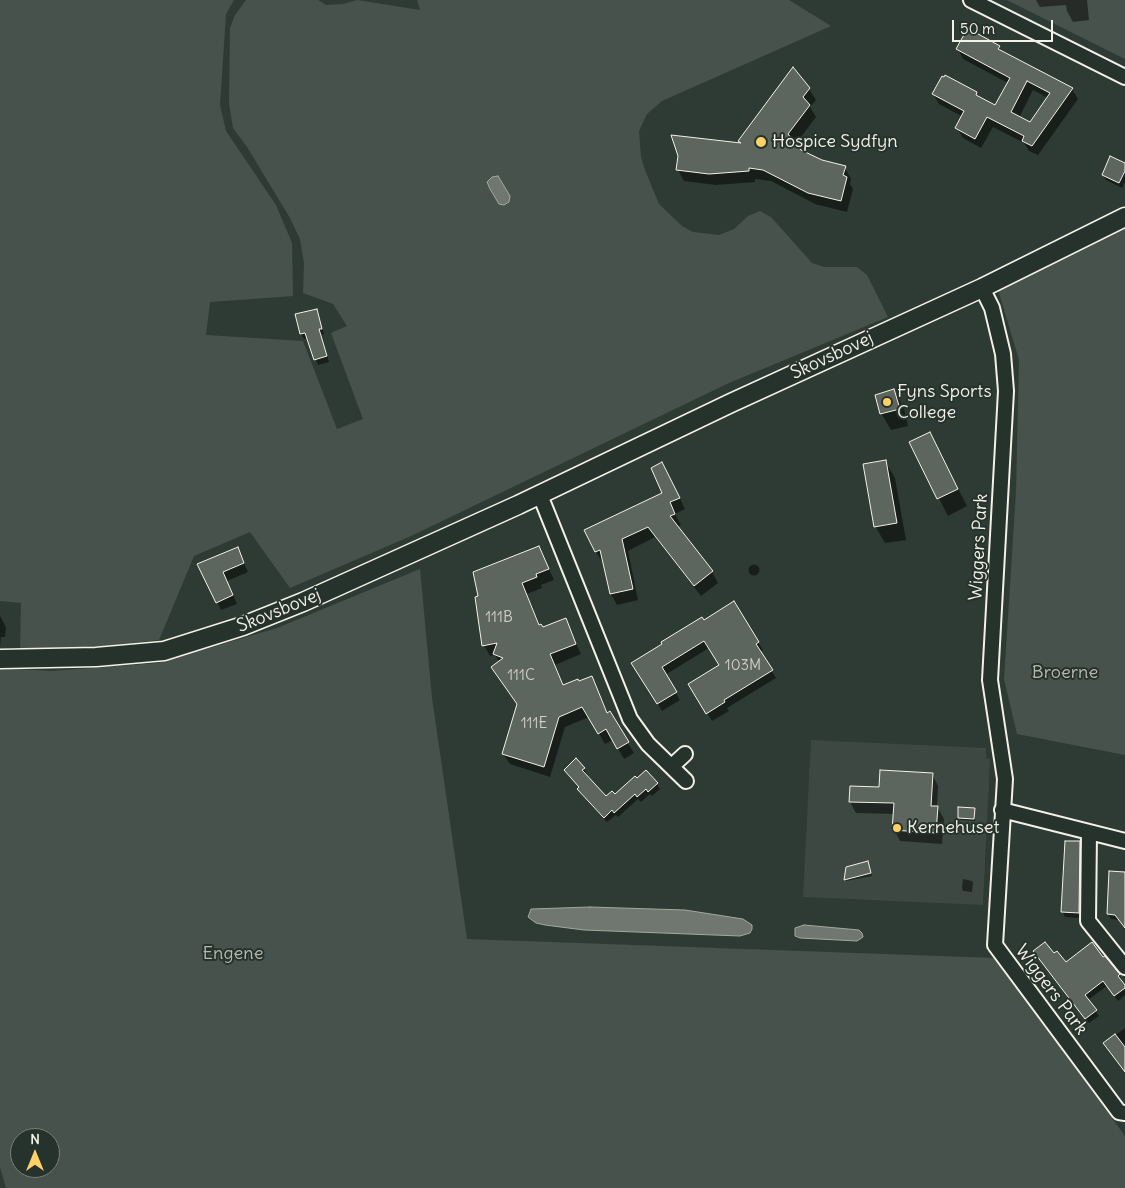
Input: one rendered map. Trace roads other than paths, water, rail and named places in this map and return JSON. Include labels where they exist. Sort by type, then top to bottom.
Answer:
[{"type":"street","points":[[971,0],[1125,77]]},
{"type":"street","name":"Skovsbovej","points":[[0,660],[96,658],[164,651],[244,626],[303,602],[540,495],[731,402],[982,288],[1125,217]]},
{"type":"street","name":"Wiggers Park","points":[[982,288],[992,308],[999,336],[1003,354],[1006,391],[990,680],[1005,779],[995,945],[1119,1112],[1125,1113]]},
{"type":"street","points":[[540,495],[602,654],[630,719],[646,742],[686,781]]},
{"type":"street","points":[[672,766],[684,754]]},
{"type":"street","points":[[1002,810],[1125,841]]},
{"type":"street","points":[[1089,833],[1088,921],[1125,967]]},
{"type":"place","name":"Hospice Sydfyn","points":[[761,142]]},
{"type":"place","name":"Fyns Sports College","points":[[887,402]]},
{"type":"place","name":"Kernehuset","points":[[897,828]]},
{"type":"park label","name":"Broerne","points":[[1065,673]]},
{"type":"park label","name":"Engene","points":[[233,954]]}]
